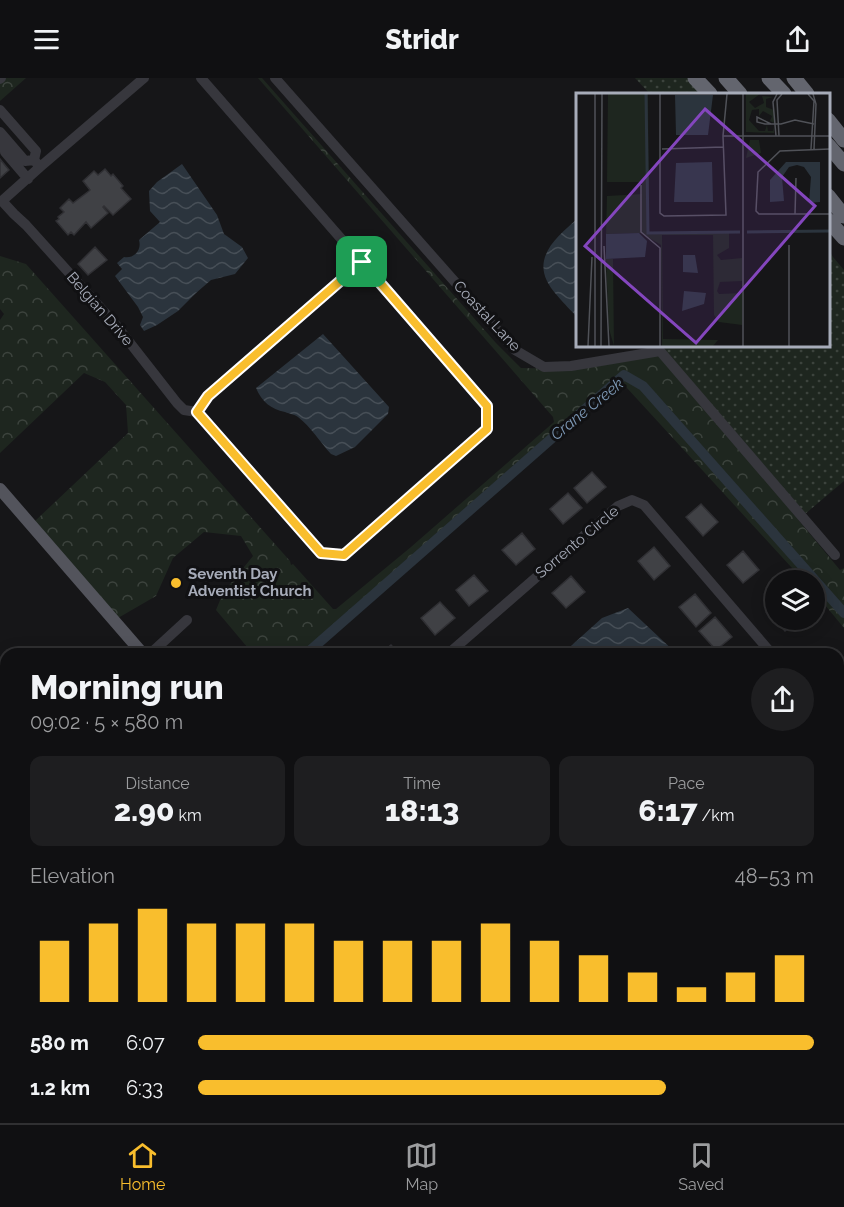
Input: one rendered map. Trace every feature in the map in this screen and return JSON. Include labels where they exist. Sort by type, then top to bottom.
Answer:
[{"type":"highway","points":[[695,78],[709,93]]},
{"type":"highway","points":[[726,78],[739,93]]},
{"type":"highway","points":[[769,78],[783,93]]},
{"type":"highway","points":[[794,78],[806,93]]},
{"type":"highway","points":[[829,121],[844,140]]},
{"type":"highway","points":[[829,146],[844,164]]},
{"type":"highway","points":[[829,197],[844,216]]},
{"type":"highway","points":[[829,221],[844,238]]},
{"type":"main road","points":[[0,489],[138,648]]},
{"type":"street","name":"Belgian Drive","points":[[144,78],[37,164],[28,178],[1,202],[26,225],[116,326],[177,403],[184,410],[197,412],[321,553],[344,555],[487,429],[487,406],[201,78]]},
{"type":"street","name":"Coastal Lane","points":[[275,78],[514,350],[544,367],[571,366],[660,351],[835,555]]},
{"type":"street","points":[[0,110],[36,151],[37,164],[25,160],[2,135]]},
{"type":"street","points":[[2,135],[5,152],[28,178]]},
{"type":"street","points":[[197,412],[208,396],[362,262]]},
{"type":"street","name":"Sorrento Circle","points":[[455,648],[618,506],[632,500],[644,505],[767,648]]},
{"type":"street","points":[[157,648],[187,620]]},
{"type":"green space","points":[[0,78],[26,78],[0,101]]},
{"type":"green space","points":[[258,78],[262,78],[496,343],[521,368],[573,369],[647,351],[653,346],[840,570],[844,568],[844,628],[825,605],[825,570],[794,570],[616,376],[552,440],[309,648],[248,648],[216,610],[223,593],[253,556],[241,536],[204,532],[173,558],[156,596],[118,618],[35,521],[128,433],[126,405],[105,382],[84,373],[0,453],[0,320],[4,314],[0,309],[0,256],[26,264],[290,561],[291,565],[293,564],[333,609],[336,609],[411,547],[554,422],[553,417]]},
{"type":"green space","points":[[635,78],[688,78],[703,93],[649,93]]},
{"type":"green space","points":[[829,250],[844,270],[844,481],[798,520],[653,346],[829,346]]},
{"type":"water","points":[[182,164],[217,215],[224,234],[242,247],[248,258],[235,274],[211,280],[178,311],[144,331],[140,325],[143,317],[138,307],[115,276],[122,269],[117,263],[124,257],[131,257],[136,253],[140,244],[139,240],[160,222],[150,211],[149,191],[157,182]]},
{"type":"water","points":[[576,220],[576,316],[549,285],[544,272],[546,254]]},
{"type":"water","points":[[323,334],[389,407],[388,414],[355,447],[336,456],[331,454],[303,421],[295,415],[271,407],[256,388]]},
{"type":"water","points":[[628,608],[671,648],[569,648],[602,618]]},
{"type":"building","points":[[0,159],[9,170],[0,178]]},
{"type":"building","points":[[105,169],[111,176],[113,174],[131,199],[113,215],[104,206],[108,213],[91,228],[86,222],[74,235],[71,232],[68,235],[56,221],[64,212],[60,208],[69,199],[73,203],[89,191],[83,181],[94,171],[98,175]]},
{"type":"building","points":[[95,247],[107,260],[88,275],[78,264]]},
{"type":"building","points":[[592,472],[606,487],[587,503],[574,488]]},
{"type":"building","points":[[568,493],[582,508],[563,524],[550,509]]},
{"type":"building","points":[[701,504],[718,522],[703,536],[686,517]]},
{"type":"building","points":[[522,533],[535,549],[516,565],[502,550]]},
{"type":"building","points":[[654,547],[670,566],[654,580],[638,561]]},
{"type":"building","points":[[743,551],[759,570],[743,583],[727,565]]},
{"type":"building","points":[[474,575],[488,591],[469,606],[456,590]]},
{"type":"building","points":[[571,576],[585,592],[566,608],[552,593]]},
{"type":"building","points":[[695,594],[711,613],[696,627],[679,607]]},
{"type":"building","points":[[440,602],[455,618],[435,635],[421,618]]},
{"type":"building","points":[[715,617],[732,637],[718,648],[714,648],[699,631]]},
{"type":"waterway","name":"Crane Creek","points":[[313,648],[624,375],[643,386],[844,613]]},
{"type":"place","name":"Seventh Day Adventist Church","points":[[176,583]]},
{"type":"route","points":[[362,262],[487,406],[487,429],[344,555],[321,553],[197,412],[208,396],[362,262]]}]
